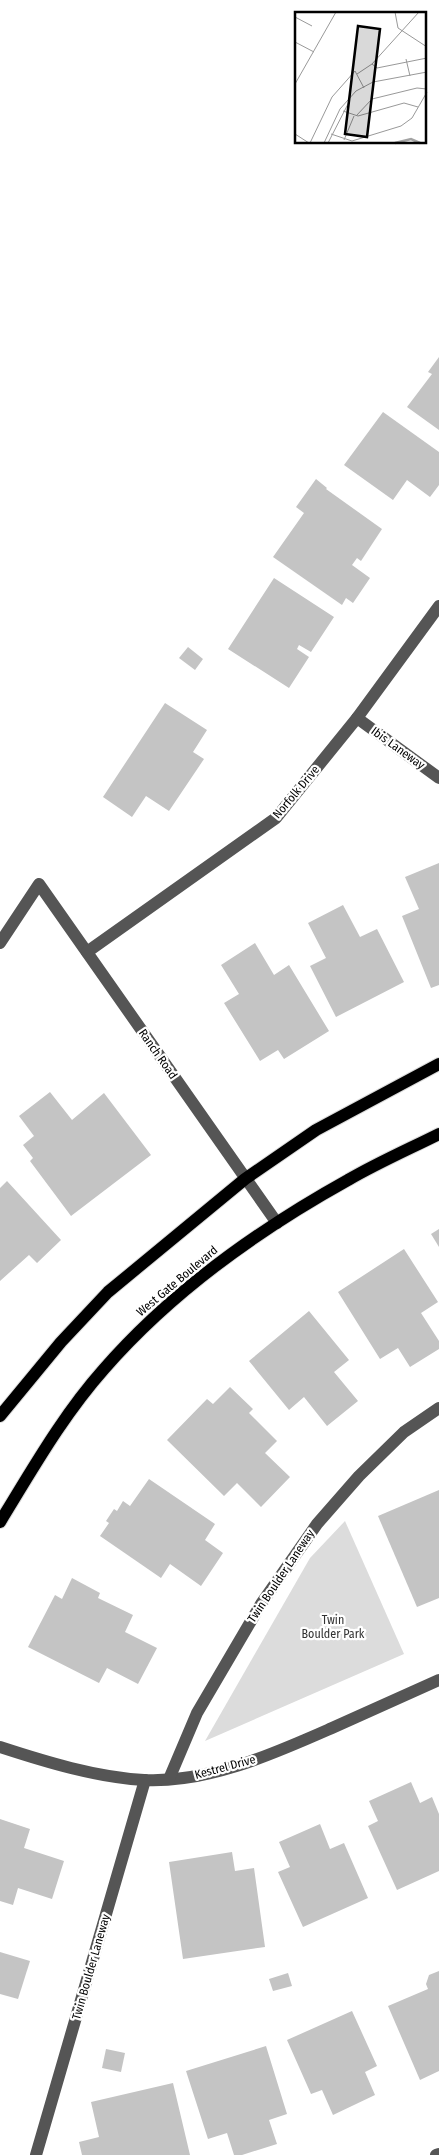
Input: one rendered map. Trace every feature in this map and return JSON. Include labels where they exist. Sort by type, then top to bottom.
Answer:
[{"type":"main road","points":[[0,1416],[61,1342],[108,1292],[245,1179],[316,1130],[439,1064]]},
{"type":"main road","name":"West Gate Boulevard","points":[[0,1522],[56,1432],[103,1370],[152,1318],[215,1265],[277,1223],[348,1180],[439,1134]]},
{"type":"street","name":"Norfolk Drive","points":[[87,952],[276,818],[357,718],[439,606]]},
{"type":"street","name":"Ibis Laneway","points":[[357,718],[439,778]]},
{"type":"street","name":"Ranch Road","points":[[0,943],[39,884],[277,1223]]},
{"type":"street","name":"Twin Boulder Laneway","points":[[169,1779],[197,1713],[261,1604],[317,1524],[359,1476],[404,1432],[439,1408]]},
{"type":"street","name":"Kestrel Drive","points":[[0,1747],[106,1776],[145,1780],[169,1779],[211,1773],[248,1762],[439,1680]]},
{"type":"street","name":"Twin Boulder Laneway","points":[[36,2155],[145,1780]]},
{"type":"green space","name":"Twin Boulder Park","points":[[345,1521],[404,1654],[205,1741],[310,1558]]},
{"type":"building","points":[[439,357],[439,430],[407,407],[432,374],[428,372]]},
{"type":"building","points":[[383,412],[439,452],[439,485],[430,497],[407,480],[393,500],[344,465]]},
{"type":"building","points":[[316,479],[326,489],[382,529],[361,561],[357,558],[352,565],[370,578],[353,603],[346,598],[342,605],[273,557],[304,513],[296,507]]},
{"type":"building","points":[[274,578],[334,617],[311,652],[299,645],[297,649],[309,657],[289,688],[228,649]]},
{"type":"building","points":[[188,647],[203,659],[195,670],[179,658]]},
{"type":"building","points":[[165,703],[207,730],[193,752],[204,759],[169,811],[146,796],[132,817],[103,797]]},
{"type":"building","points":[[439,863],[439,985],[431,988],[402,916],[419,909],[405,877]]},
{"type":"building","points":[[343,905],[360,937],[377,929],[404,982],[336,1017],[310,966],[326,958],[308,923]]},
{"type":"building","points":[[255,943],[274,975],[289,965],[329,1031],[284,1059],[278,1050],[260,1061],[224,1003],[239,994],[221,965]]},
{"type":"building","points":[[50,1092],[72,1120],[104,1093],[151,1155],[71,1216],[30,1161],[33,1158],[23,1145],[34,1136],[19,1116]]},
{"type":"building","points":[[7,1181],[61,1240],[37,1263],[29,1255],[0,1281],[0,1188]]},
{"type":"building","points":[[439,1229],[439,1247],[431,1234]]},
{"type":"building","points":[[404,1249],[438,1302],[421,1313],[439,1341],[439,1349],[410,1367],[398,1348],[380,1359],[338,1292]]},
{"type":"building","points":[[309,1311],[349,1360],[334,1372],[358,1401],[327,1426],[304,1397],[289,1410],[249,1361]]},
{"type":"building","points":[[230,1387],[253,1409],[249,1413],[277,1441],[265,1453],[290,1477],[261,1507],[237,1483],[224,1496],[167,1440],[207,1399],[213,1404]]},
{"type":"building","points":[[149,1479],[215,1524],[205,1540],[223,1553],[201,1586],[170,1564],[161,1578],[100,1536],[109,1523],[106,1521],[114,1509],[117,1511],[123,1501],[130,1506]]},
{"type":"building","points":[[439,1490],[439,1598],[417,1607],[378,1516]]},
{"type":"building","points":[[72,1578],[100,1593],[98,1598],[133,1615],[125,1632],[157,1648],[138,1684],[107,1668],[99,1683],[28,1647],[55,1595],[62,1599]]},
{"type":"building","points":[[411,1782],[420,1803],[432,1797],[439,1814],[439,1871],[397,1890],[368,1826],[378,1821],[369,1801]]},
{"type":"building","points":[[0,1819],[30,1829],[24,1848],[64,1861],[52,1899],[18,1888],[13,1905],[0,1901]]},
{"type":"building","points":[[320,1824],[330,1849],[344,1843],[368,1898],[303,1927],[278,1872],[290,1867],[279,1842]]},
{"type":"building","points":[[232,1852],[235,1871],[254,1868],[265,1947],[183,1959],[169,1862]]},
{"type":"building","points":[[0,1952],[30,1961],[18,1999],[0,1994]]},
{"type":"building","points":[[439,1971],[439,2071],[420,2080],[388,2006],[428,1989],[426,1984],[429,1975]]},
{"type":"building","points":[[288,1973],[292,1986],[273,1991],[269,1979]]},
{"type":"building","points":[[352,2011],[377,2066],[365,2072],[375,2095],[333,2115],[322,2090],[311,2094],[287,2040]]},
{"type":"building","points":[[266,2046],[287,2114],[269,2120],[277,2144],[242,2155],[234,2155],[227,2133],[208,2139],[186,2071]]},
{"type":"building","points":[[106,2049],[125,2053],[121,2072],[102,2068]]},
{"type":"building","points":[[173,2083],[190,2155],[82,2155],[79,2142],[99,2137],[91,2102]]}]
